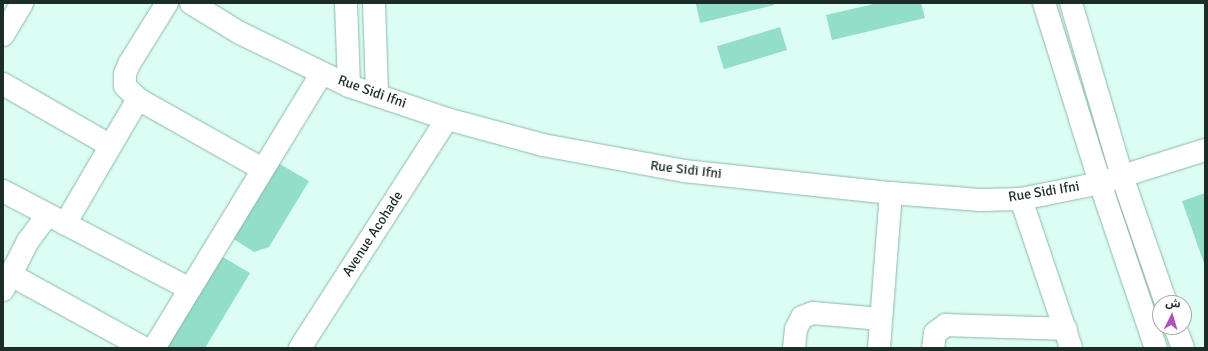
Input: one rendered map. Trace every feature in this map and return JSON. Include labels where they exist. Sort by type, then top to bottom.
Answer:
[{"type":"street","points":[[167,3],[124,74],[125,86],[138,99],[262,169]]},
{"type":"street","name":"Rue Sidi Ifni","points":[[190,3],[240,33],[350,86],[447,119],[543,145],[640,164],[891,193],[980,200],[1021,199],[1100,183],[1205,150]]},
{"type":"street","points":[[346,3],[350,86]]},
{"type":"street","points":[[374,3],[377,95]]},
{"type":"street","points":[[1044,3],[1100,183],[1156,348]]},
{"type":"street","points":[[1071,3],[1122,176],[1163,295]]},
{"type":"street","points":[[3,35],[13,8]]},
{"type":"street","points":[[154,348],[322,73]]},
{"type":"street","points":[[3,84],[109,145]]},
{"type":"street","points":[[138,99],[109,145],[56,220],[28,241],[7,282],[144,348]]},
{"type":"street","name":"Avenue Acohade","points":[[300,348],[447,119]]},
{"type":"street","points":[[3,191],[190,289]]},
{"type":"street","points":[[879,348],[891,193]]},
{"type":"street","points":[[933,348],[935,333],[946,325],[1068,339],[1021,199]]},
{"type":"street","points":[[794,348],[796,329],[802,317],[813,313],[881,319]]},
{"type":"street","points":[[1178,335],[1183,348]]},
{"type":"building","points":[[773,3],[774,5],[700,23],[696,4]]},
{"type":"building","points":[[878,3],[921,3],[925,18],[832,40],[826,15]]},
{"type":"building","points":[[780,27],[787,50],[724,69],[717,46]]},
{"type":"building","points":[[273,160],[309,181],[269,247],[254,252],[229,236]]},
{"type":"building","points":[[1205,193],[1205,266],[1182,201]]},
{"type":"building","points":[[221,256],[250,273],[205,348],[167,348]]}]
